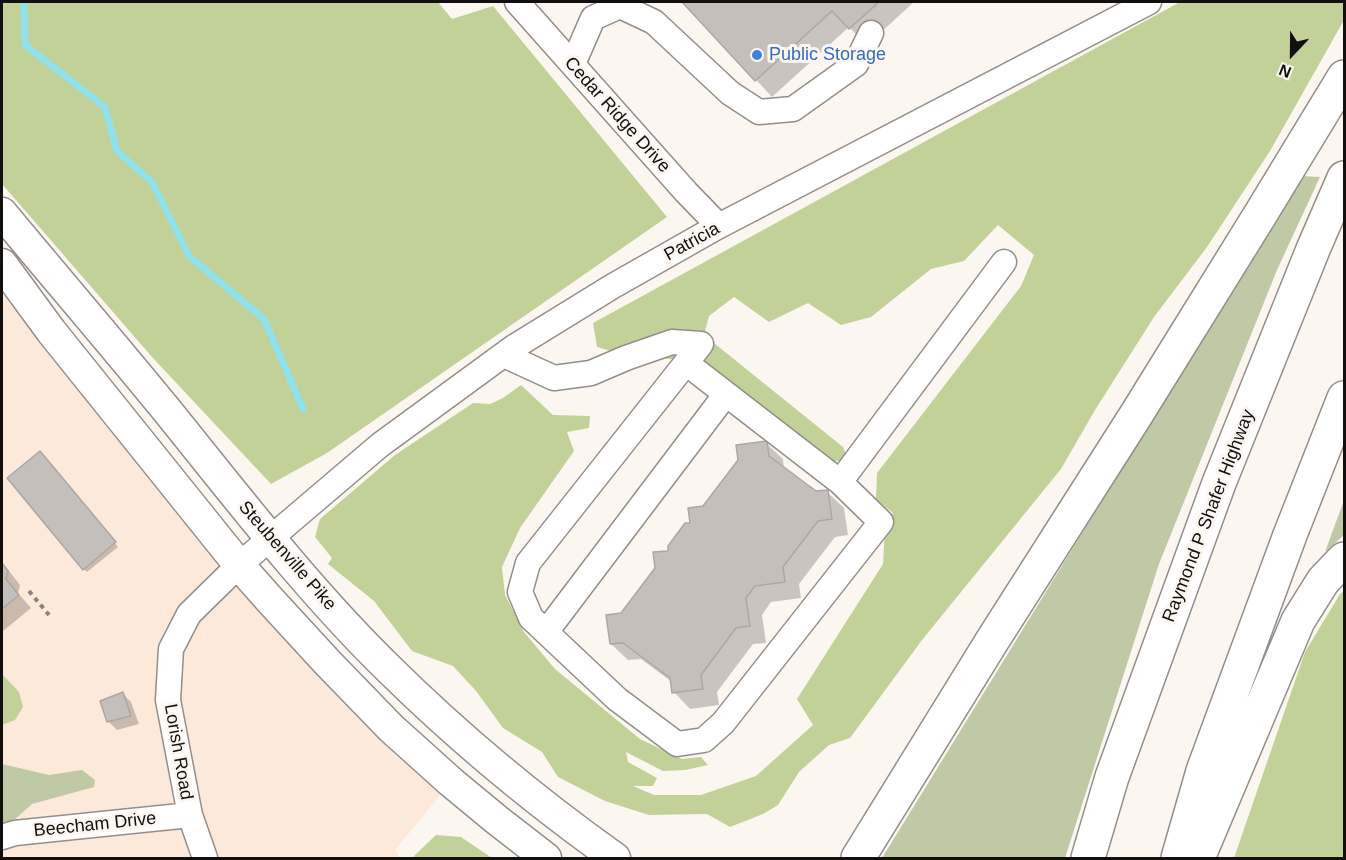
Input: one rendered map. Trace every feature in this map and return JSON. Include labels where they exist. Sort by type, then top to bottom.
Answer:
[{"type":"highway","points":[[858,858],[1248,235],[1344,77]]},
{"type":"highway","name":"Raymond P Shafer Highway","points":[[1088,858],[1112,777],[1219,483],[1344,178]]},
{"type":"highway","points":[[1178,858],[1203,771],[1286,545],[1344,398]]},
{"type":"highway","points":[[1198,858],[1298,621],[1323,581],[1344,559]]},
{"type":"main road","name":"Steubenville Pike","points":[[2,213],[110,340],[270,539],[389,669],[458,734],[519,786],[615,858]]},
{"type":"main road","points":[[2,264],[51,331],[240,565],[313,646],[391,728],[451,782],[546,858]]},
{"type":"street","name":"Patricia","points":[[270,539],[380,445],[504,355],[613,286],[719,226],[1149,2]]},
{"type":"street","name":"Cedar Ridge Drive","points":[[521,3],[686,192],[719,226]]},
{"type":"street","points":[[573,64],[592,18],[620,6],[654,22],[730,93],[759,112],[793,109],[856,64],[872,33]]},
{"type":"street","points":[[840,482],[1004,262]]},
{"type":"street","points":[[504,355],[554,378],[591,373],[672,342],[701,344],[686,363],[528,564],[520,592],[531,618],[617,699],[677,744],[704,740],[723,723],[880,522],[840,482],[686,363]]},
{"type":"street","points":[[546,632],[726,394]]},
{"type":"street","name":"Lorish Road","points":[[205,858],[190,815],[168,700],[171,649],[189,614],[270,539]]},
{"type":"street","name":"Beecham Drive","points":[[2,837],[15,833],[190,815]]},
{"type":"path","points":[[29,591],[49,615]]},
{"type":"shaded area","points":[[2,264],[51,331],[451,782],[396,849],[399,858],[2,858]]},
{"type":"green space","points":[[2,2],[438,2],[452,19],[493,6],[667,217],[327,453],[271,484],[152,357],[2,184]]},
{"type":"green space","points":[[1180,2],[1344,2],[1344,20],[1270,151],[1207,247],[1154,317],[1061,469],[922,640],[850,738],[829,745],[799,772],[778,805],[763,814],[730,827],[707,814],[649,815],[605,801],[558,777],[542,752],[503,728],[476,691],[453,666],[412,651],[374,601],[328,564],[332,558],[315,537],[320,519],[395,455],[473,403],[490,404],[521,385],[553,415],[590,416],[589,428],[567,432],[574,451],[520,528],[502,567],[505,595],[524,632],[555,669],[640,739],[682,759],[701,757],[708,765],[685,770],[663,771],[626,752],[628,762],[657,778],[653,786],[633,786],[654,795],[701,795],[756,776],[813,725],[797,699],[883,564],[885,529],[893,513],[876,499],[877,473],[1021,286],[1034,255],[998,225],[964,261],[931,269],[871,317],[841,325],[808,303],[769,322],[734,297],[709,316],[704,335],[843,447],[848,459],[832,462],[677,360],[597,347],[593,323]]},
{"type":"green space","points":[[1302,176],[1320,177],[1277,270],[1159,564],[1065,858],[882,858]]},
{"type":"green space","points":[[1344,500],[1344,535],[1325,552]]},
{"type":"green space","points":[[1344,591],[1344,858],[1234,858],[1305,652]]},
{"type":"green space","points":[[2,674],[19,692],[23,707],[15,720],[2,725]]},
{"type":"green space","points":[[2,764],[49,775],[82,770],[95,780],[94,787],[32,804],[14,820],[2,824]]},
{"type":"green space","points":[[436,835],[461,837],[492,858],[414,858]]},
{"type":"building","name":"Public Storage","points":[[682,2],[879,2],[849,29],[832,11],[755,81]]},
{"type":"building","points":[[767,441],[769,456],[816,491],[828,490],[832,519],[818,521],[783,567],[785,582],[755,586],[746,598],[750,626],[736,628],[701,675],[703,689],[672,693],[670,678],[623,643],[610,644],[606,615],[621,613],[655,568],[653,552],[668,551],[668,546],[685,523],[690,523],[688,508],[703,506],[738,460],[736,445]]},
{"type":"building","points":[[40,451],[116,542],[83,570],[7,478]]},
{"type":"building","points":[[2,563],[8,571],[6,579],[19,595],[2,609]]},
{"type":"building","points":[[123,692],[131,716],[107,722],[100,701]]},
{"type":"waterway","points":[[24,2],[25,45],[105,107],[117,151],[152,182],[189,256],[264,319],[303,409]]},
{"type":"place","name":"Public Storage","points":[[757,55]]}]
